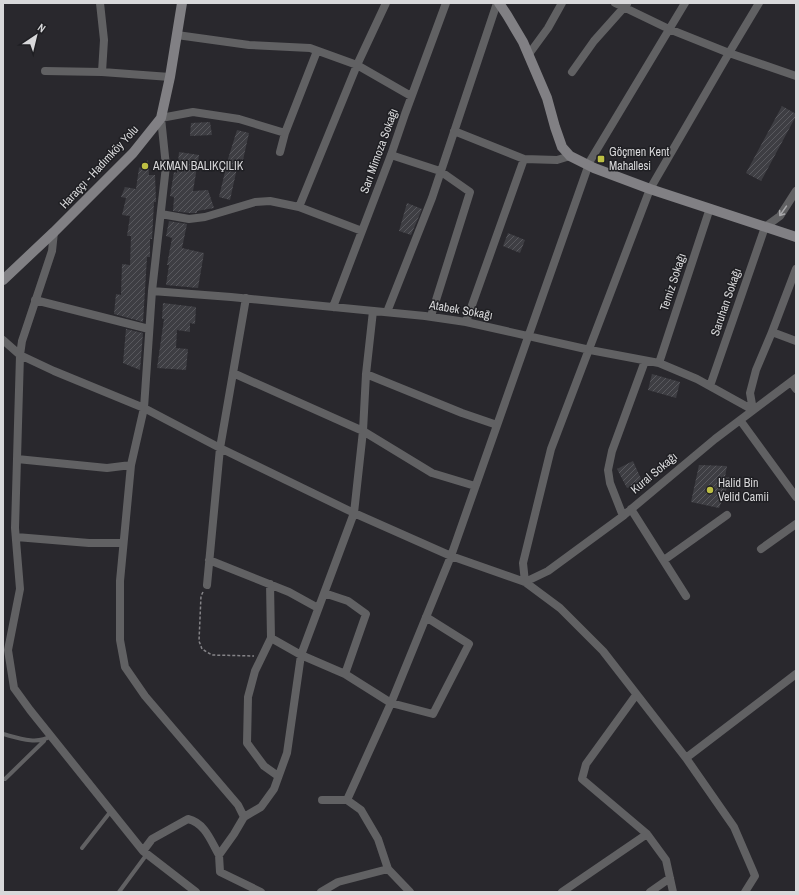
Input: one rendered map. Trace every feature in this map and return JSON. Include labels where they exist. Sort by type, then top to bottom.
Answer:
[{"type":"street","points":[[100,3],[104,40],[102,72]]},
{"type":"street","name":"Haraççı - Hadımköy Yolu","points":[[3,280],[54,232],[133,153],[161,118],[170,77],[182,3]]},
{"type":"street","points":[[299,207],[357,65],[386,3]]},
{"type":"street","name":"Sarı Mimoza Sokağı","points":[[333,307],[391,155],[411,96],[446,3]]},
{"type":"street","points":[[498,3],[507,14],[528,54],[547,98],[562,147],[570,156],[650,189],[796,237]]},
{"type":"street","points":[[387,312],[432,198],[498,3]]},
{"type":"street","points":[[528,54],[548,28],[562,3]]},
{"type":"street","points":[[615,3],[626,5],[669,30],[729,53],[795,74]]},
{"type":"street","points":[[347,800],[391,703],[451,556],[589,165],[685,3]]},
{"type":"street","points":[[525,582],[523,563],[551,449],[590,350],[650,189],[759,3]]},
{"type":"street","points":[[572,72],[594,41],[626,5]]},
{"type":"street","points":[[177,35],[249,45],[310,48],[357,65],[411,96]]},
{"type":"street","points":[[280,152],[285,134],[317,51]]},
{"type":"street","points":[[45,71],[102,72],[170,77]]},
{"type":"street","points":[[244,817],[238,805],[144,696],[126,667],[120,640],[120,581],[131,465],[144,408],[152,291],[166,166],[161,118],[193,112],[239,119],[285,134]]},
{"type":"street","points":[[454,131],[524,159],[557,160],[570,156]]},
{"type":"street","points":[[391,155],[440,172],[470,192],[431,316]]},
{"type":"street","points":[[466,322],[524,159]]},
{"type":"street","points":[[765,226],[780,216],[796,191]]},
{"type":"street","points":[[161,214],[189,219],[205,217],[254,202],[270,201],[299,207],[362,231]]},
{"type":"street","name":"Temiz Sokağı","points":[[659,364],[710,208]]},
{"type":"street","name":"Saruhan Sokağı","points":[[710,386],[765,226]]},
{"type":"street","points":[[54,232],[52,251],[22,341],[20,355],[16,537],[20,589],[8,650],[14,688],[48,739],[111,811],[145,853],[196,892]]},
{"type":"street","points":[[753,410],[750,393],[756,370],[792,290],[796,269]]},
{"type":"street","name":"Atabek Sokağı","points":[[152,291],[246,298],[431,316],[466,322],[659,364],[697,379],[753,410]]},
{"type":"street","points":[[207,585],[220,448],[246,298]]},
{"type":"street","points":[[36,300],[149,329]]},
{"type":"street","points":[[219,855],[244,817],[261,807],[274,789],[287,753],[301,655],[354,513],[363,431],[366,374],[373,311]]},
{"type":"street","points":[[772,332],[796,341]]},
{"type":"street","points":[[3,340],[20,355],[54,371],[144,408],[220,448],[354,513],[451,556],[525,582],[560,608],[603,651],[686,758],[734,827],[755,876],[745,892]]},
{"type":"street","points":[[623,516],[610,484],[608,470],[612,451],[645,361]]},
{"type":"street","points":[[233,373],[363,431],[432,473],[475,486]]},
{"type":"street","points":[[366,374],[462,413],[497,425]]},
{"type":"street","name":"Kural Sokağı","points":[[525,582],[548,572],[623,516],[689,460],[753,410],[794,383]]},
{"type":"street","points":[[740,420],[796,497]]},
{"type":"street","points":[[17,459],[107,468],[131,465]]},
{"type":"street","points":[[631,509],[686,596]]},
{"type":"street","points":[[664,560],[727,515]]},
{"type":"street","points":[[761,549],[796,524]]},
{"type":"street","points":[[16,537],[123,543]]},
{"type":"street","points":[[209,560],[289,592],[318,608]]},
{"type":"street","points":[[270,584],[272,638],[255,671],[248,697],[247,743],[264,766],[278,776]]},
{"type":"street","points":[[324,593],[348,601],[366,614],[345,674]]},
{"type":"street","points":[[272,638],[301,655],[345,674],[391,703],[433,714],[468,644],[426,618]]},
{"type":"street","points":[[686,758],[796,674]]},
{"type":"street","points":[[636,695],[586,764],[582,779],[647,834],[666,860],[673,892]]},
{"type":"street","points":[[322,800],[347,800],[361,810],[378,839],[388,869],[410,892]]},
{"type":"street","points":[[145,853],[152,839],[188,819],[194,820],[203,827],[219,855],[220,872],[261,892]]},
{"type":"street","points":[[562,892],[647,834]]},
{"type":"street","points":[[321,892],[338,882],[388,869]]},
{"type":"street","points":[[650,892],[670,878]]},
{"type":"lane","points":[[3,734],[21,739],[48,739]]},
{"type":"lane","points":[[5,779],[48,739]]},
{"type":"lane","points":[[82,848],[111,811]]},
{"type":"lane","points":[[119,892],[145,853]]},
{"type":"path","points":[[207,585],[201,596],[199,641],[202,649],[212,655],[263,656]]},
{"type":"building","points":[[782,106],[796,114],[796,116],[761,181],[746,173]]},
{"type":"building","points":[[210,122],[212,135],[190,136],[191,123]]},
{"type":"building","points":[[237,130],[249,133],[243,160],[239,159],[230,200],[219,197]]},
{"type":"building","points":[[179,152],[199,155],[193,191],[208,190],[214,208],[197,211],[197,213],[173,211],[174,197],[170,196],[174,172],[177,173]]},
{"type":"building","points":[[148,160],[149,175],[155,175],[156,202],[154,202],[152,239],[150,239],[150,257],[147,257],[143,322],[114,314],[116,294],[121,295],[122,264],[130,265],[131,236],[127,236],[130,216],[122,215],[126,198],[121,197],[125,187],[136,189],[139,168]]},
{"type":"building","points":[[407,203],[422,209],[411,235],[399,231]]},
{"type":"building","points":[[169,221],[187,224],[182,248],[204,253],[198,288],[166,285],[169,265],[167,265],[172,238],[166,236]]},
{"type":"building","points":[[508,233],[525,240],[520,253],[503,246]]},
{"type":"building","points":[[163,303],[196,307],[195,324],[190,323],[190,332],[177,330],[176,348],[188,349],[186,370],[157,368],[164,319],[162,319]]},
{"type":"building","points":[[126,329],[143,333],[140,370],[123,363]]},
{"type":"building","points":[[652,374],[680,382],[676,398],[648,390]]},
{"type":"building","points":[[633,461],[642,481],[627,488],[617,469]]},
{"type":"building","name":"Halid Bin Velid Camii","points":[[699,465],[727,466],[725,477],[731,478],[719,508],[691,502]]},
{"type":"place","name":"Göçmen Kent Mahallesi","points":[[601,159]]},
{"type":"place","name":"AKMAN BALIKÇILIK","points":[[145,166]]},
{"type":"place","name":"Halid Bin Velid Camii","points":[[710,490]]}]
